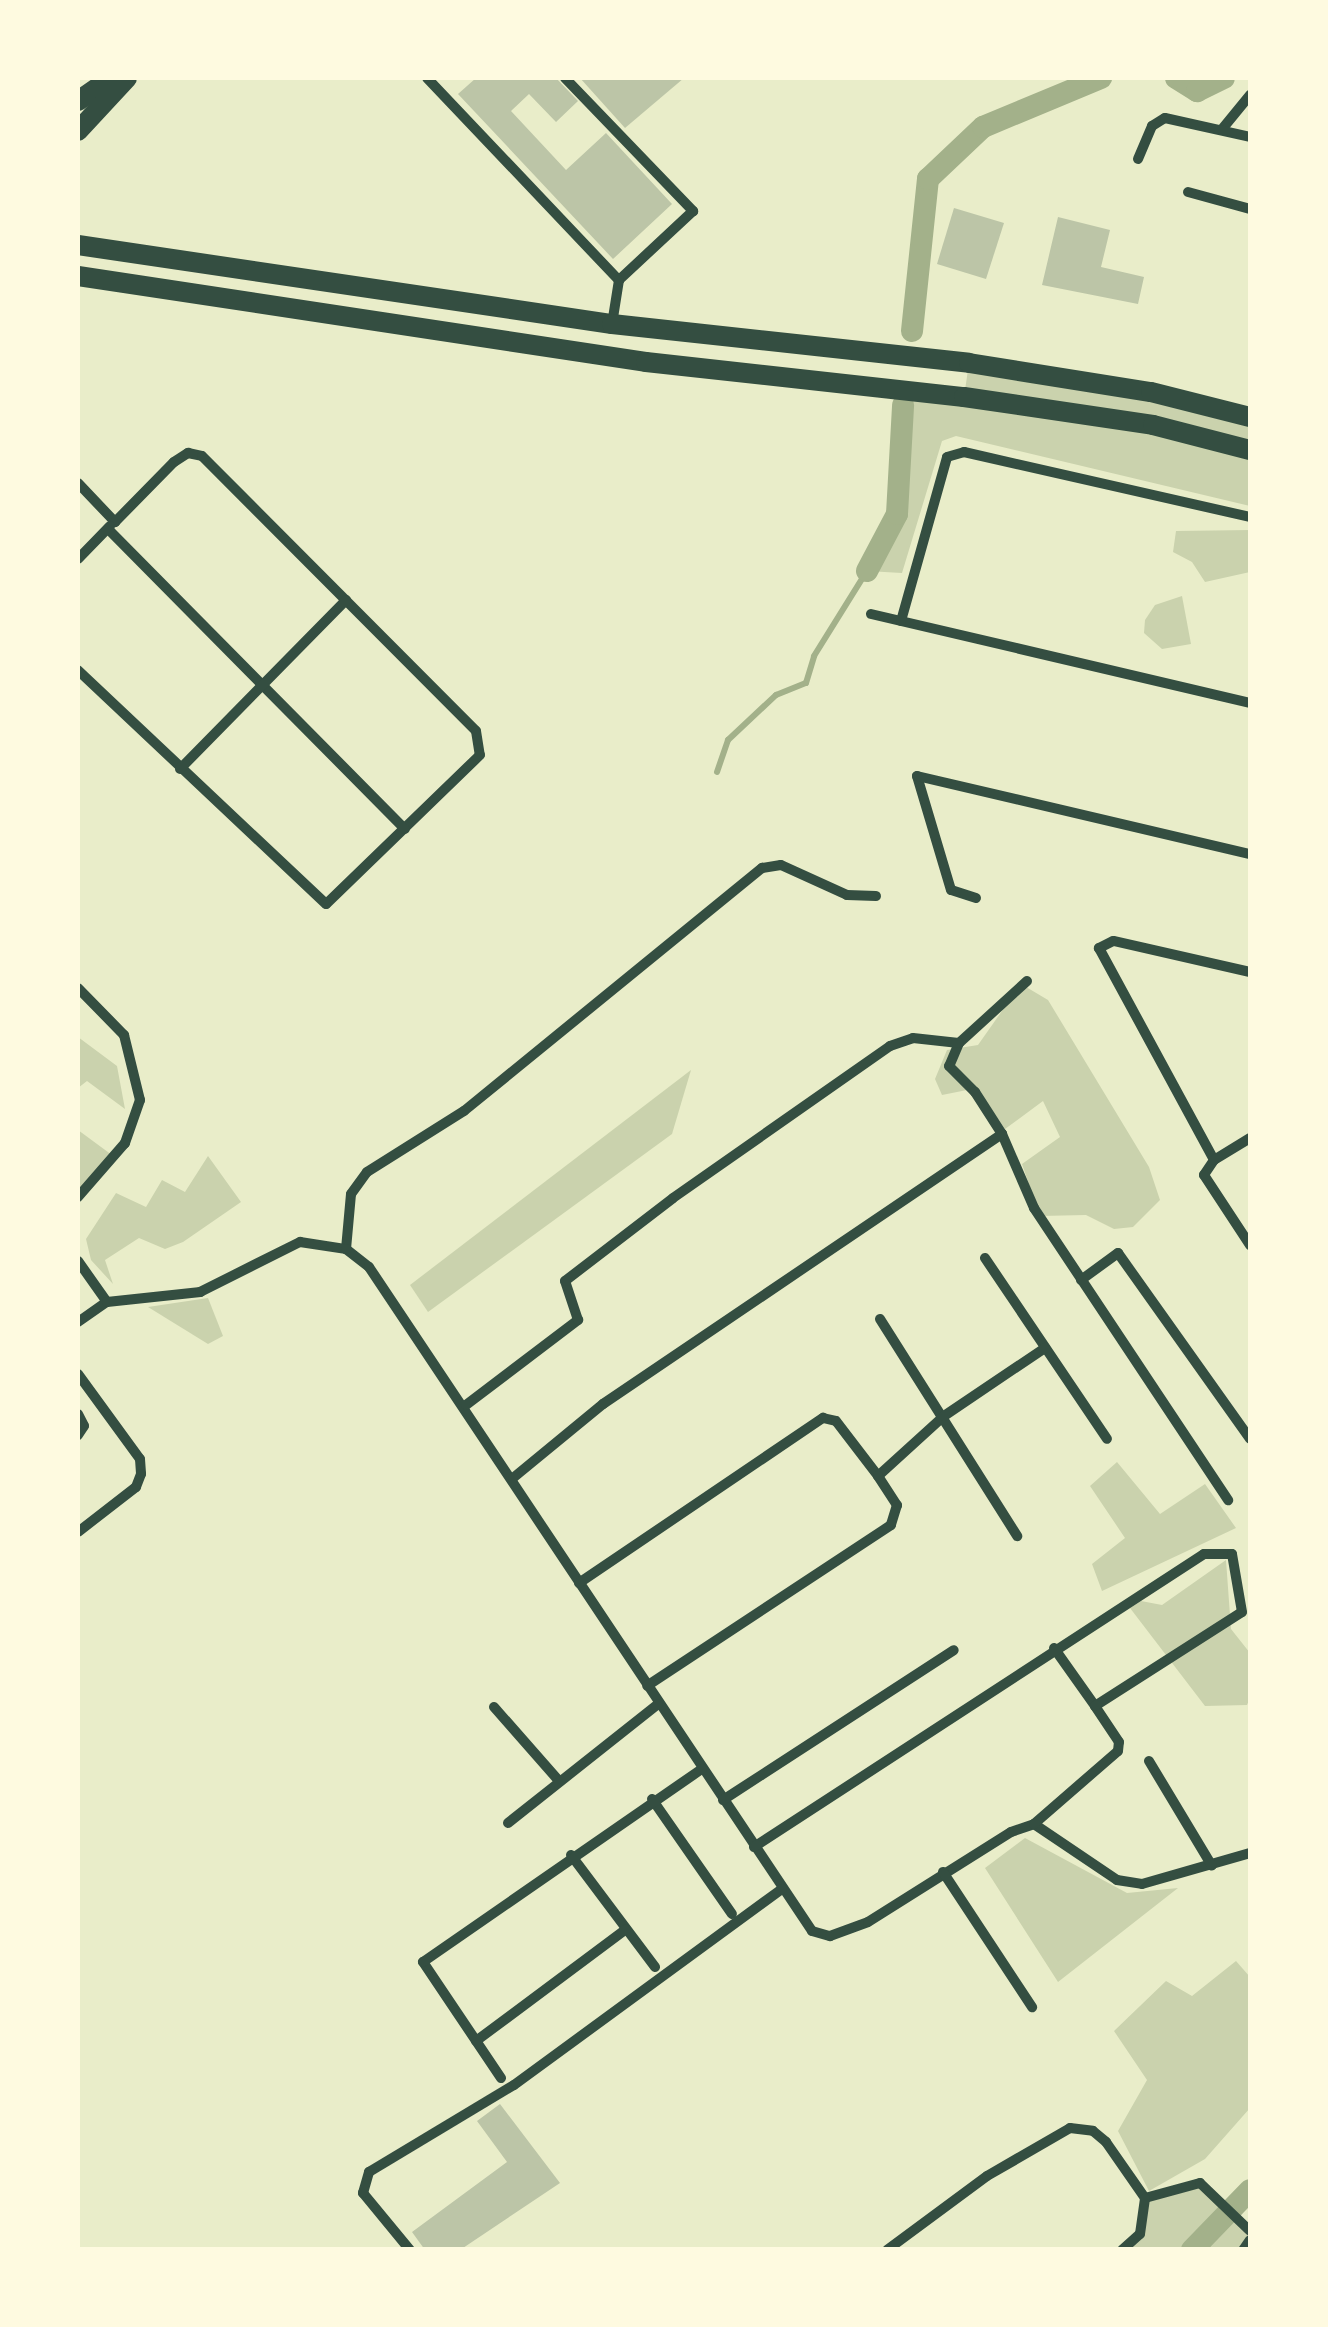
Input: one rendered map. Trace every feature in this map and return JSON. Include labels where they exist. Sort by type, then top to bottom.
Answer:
[{"type":"main road","points":[[78,101],[111,78]]},
{"type":"main road","points":[[78,131],[114,99],[127,78]]},
{"type":"main road","points":[[78,245],[612,324],[969,364],[1151,392],[1250,417]]},
{"type":"main road","points":[[78,276],[646,362],[964,397],[1154,425],[1250,450]]},
{"type":"main road","points":[[78,290],[166,291]]},
{"type":"main road","points":[[964,397],[969,364]]},
{"type":"street","points":[[427,78],[619,280]]},
{"type":"street","points":[[564,78],[693,211],[619,280],[612,324]]},
{"type":"street","points":[[1222,128],[1250,94]]},
{"type":"street","points":[[1138,159],[1152,126],[1174,118],[1250,137]]},
{"type":"street","points":[[1188,192],[1250,209]]},
{"type":"street","points":[[78,559],[174,462],[188,452],[202,456],[476,731],[482,744],[480,755],[326,904],[78,670]]},
{"type":"street","points":[[901,621],[947,456],[964,452],[1250,518]]},
{"type":"street","points":[[78,483],[111,526],[405,829]]},
{"type":"street","points":[[180,769],[346,600]]},
{"type":"street","points":[[871,614],[1250,702]]},
{"type":"street","points":[[976,898],[951,890],[918,776],[1250,854]]},
{"type":"street","points":[[346,1248],[351,1194],[368,1172],[464,1111],[762,868],[781,866],[846,895],[876,896]]},
{"type":"street","points":[[1214,1160],[1100,948],[1112,941],[1250,972]]},
{"type":"street","points":[[1028,981],[959,1042],[949,1066],[1002,1134],[1034,1208],[1228,1500]]},
{"type":"street","points":[[78,988],[124,1035],[140,1100],[124,1142],[78,1197]]},
{"type":"street","points":[[466,1405],[578,1320],[564,1286],[568,1277],[673,1198],[890,1046],[913,1038],[959,1042]]},
{"type":"street","points":[[512,1478],[603,1404],[1002,1134]]},
{"type":"street","points":[[1250,1138],[1214,1160],[1204,1175],[1250,1245]]},
{"type":"street","points":[[78,1322],[107,1302],[200,1292],[300,1242],[346,1248],[369,1267],[466,1405],[658,1704],[812,1931],[830,1936],[868,1922],[943,1872],[1034,1824],[1118,1751],[1120,1742],[1054,1648]]},
{"type":"street","points":[[1081,1280],[1118,1253],[1250,1439]]},
{"type":"street","points":[[985,1258],[1107,1439]]},
{"type":"street","points":[[78,1261],[107,1302]]},
{"type":"street","points":[[880,1319],[1017,1536]]},
{"type":"street","points":[[878,1476],[944,1416],[1045,1348]]},
{"type":"street","points":[[78,1374],[140,1459],[142,1474],[136,1487],[78,1532]]},
{"type":"street","points":[[78,1414],[84,1426],[78,1436]]},
{"type":"street","points":[[579,1583],[823,1418],[836,1421],[878,1476],[896,1505],[891,1524],[648,1686]]},
{"type":"street","points":[[754,1848],[1054,1648],[1220,1549],[1237,1565],[1242,1612],[1250,1622]]},
{"type":"street","points":[[1095,1706],[1242,1612]]},
{"type":"street","points":[[723,1800],[954,1650]]},
{"type":"street","points":[[508,1823],[658,1704]]},
{"type":"street","points":[[494,1707],[559,1781]]},
{"type":"street","points":[[1149,1761],[1212,1866]]},
{"type":"street","points":[[501,2078],[424,1962],[652,1798],[702,1769]]},
{"type":"street","points":[[652,1798],[732,1914]]},
{"type":"street","points":[[1034,1824],[1117,1880],[1164,1882],[1250,1852]]},
{"type":"street","points":[[571,1855],[654,1967]]},
{"type":"street","points":[[943,1872],[1032,2007]]},
{"type":"street","points":[[410,2250],[363,2193],[369,2172],[514,2085],[782,1889]]},
{"type":"street","points":[[476,2041],[626,1929]]},
{"type":"street","points":[[887,2250],[987,2176],[1070,2128],[1093,2130],[1106,2142],[1145,2198],[1140,2234],[1122,2250]]},
{"type":"street","points":[[1145,2198],[1200,2184],[1240,2216],[1250,2231]]},
{"type":"street","points":[[1243,2250],[1250,2240]]},
{"type":"green space","points":[[969,363],[1250,418],[1250,506],[956,436],[942,441],[902,573],[867,571],[897,514],[906,390],[964,397]]},
{"type":"green space","points":[[1250,530],[1250,572],[1205,582],[1192,562],[1173,552],[1176,531]]},
{"type":"green space","points":[[1182,596],[1191,644],[1162,649],[1144,633],[1145,620],[1155,605]]},
{"type":"green space","points":[[1021,984],[1048,1000],[1149,1167],[1160,1200],[1133,1227],[1114,1229],[1086,1215],[1040,1216],[1022,1164],[1060,1137],[1043,1101],[1005,1129],[977,1088],[942,1095],[935,1079],[947,1050],[978,1045]]},
{"type":"green space","points":[[78,1037],[117,1066],[125,1109],[87,1081],[78,1088]]},
{"type":"green space","points":[[691,1070],[672,1134],[428,1312],[410,1285]]},
{"type":"green space","points":[[78,1130],[116,1158],[83,1196],[78,1189]]},
{"type":"green space","points":[[208,1156],[241,1202],[183,1242],[165,1249],[139,1238],[105,1260],[113,1284],[91,1260],[86,1239],[116,1193],[146,1207],[162,1180],[185,1192]]},
{"type":"green space","points":[[208,1298],[223,1336],[208,1344],[148,1307]]},
{"type":"green space","points":[[1117,1462],[1160,1514],[1205,1484],[1236,1528],[1102,1591],[1092,1564],[1125,1538],[1090,1486]]},
{"type":"green space","points":[[1226,1560],[1231,1629],[1250,1653],[1250,1698],[1247,1705],[1205,1706],[1130,1608],[1141,1601],[1162,1605]]},
{"type":"green space","points":[[1025,1838],[1127,1893],[1178,1888],[1058,1982],[985,1868]]},
{"type":"green space","points":[[1236,1961],[1250,1977],[1250,2108],[1205,2159],[1149,2191],[1118,2131],[1147,2080],[1114,2031],[1166,1981],[1192,1996]]},
{"type":"green space","points":[[1200,2183],[1250,2231],[1243,2249],[1122,2250],[1134,2242],[1145,2198]]},
{"type":"building","points":[[476,78],[556,78],[578,101],[556,122],[529,94],[511,111],[566,170],[606,133],[672,204],[613,259],[458,94]]},
{"type":"building","points":[[580,78],[684,78],[625,128]]},
{"type":"building","points":[[954,208],[1004,223],[986,279],[937,264]]},
{"type":"building","points":[[1058,217],[1110,230],[1101,267],[1144,277],[1138,304],[1042,285]]},
{"type":"building","points":[[500,2104],[560,2183],[460,2250],[425,2250],[412,2232],[507,2162],[477,2121]]},
{"type":"waterway","points":[[912,331],[928,179],[983,127],[1101,78]]},
{"type":"waterway","points":[[1176,78],[1197,91],[1224,78]]},
{"type":"waterway","points":[[867,571],[897,514],[903,405]]},
{"type":"waterway","points":[[717,772],[728,740],[776,695],[806,683],[814,656],[867,571]]},
{"type":"waterway","points":[[1192,2250],[1250,2190]]}]
